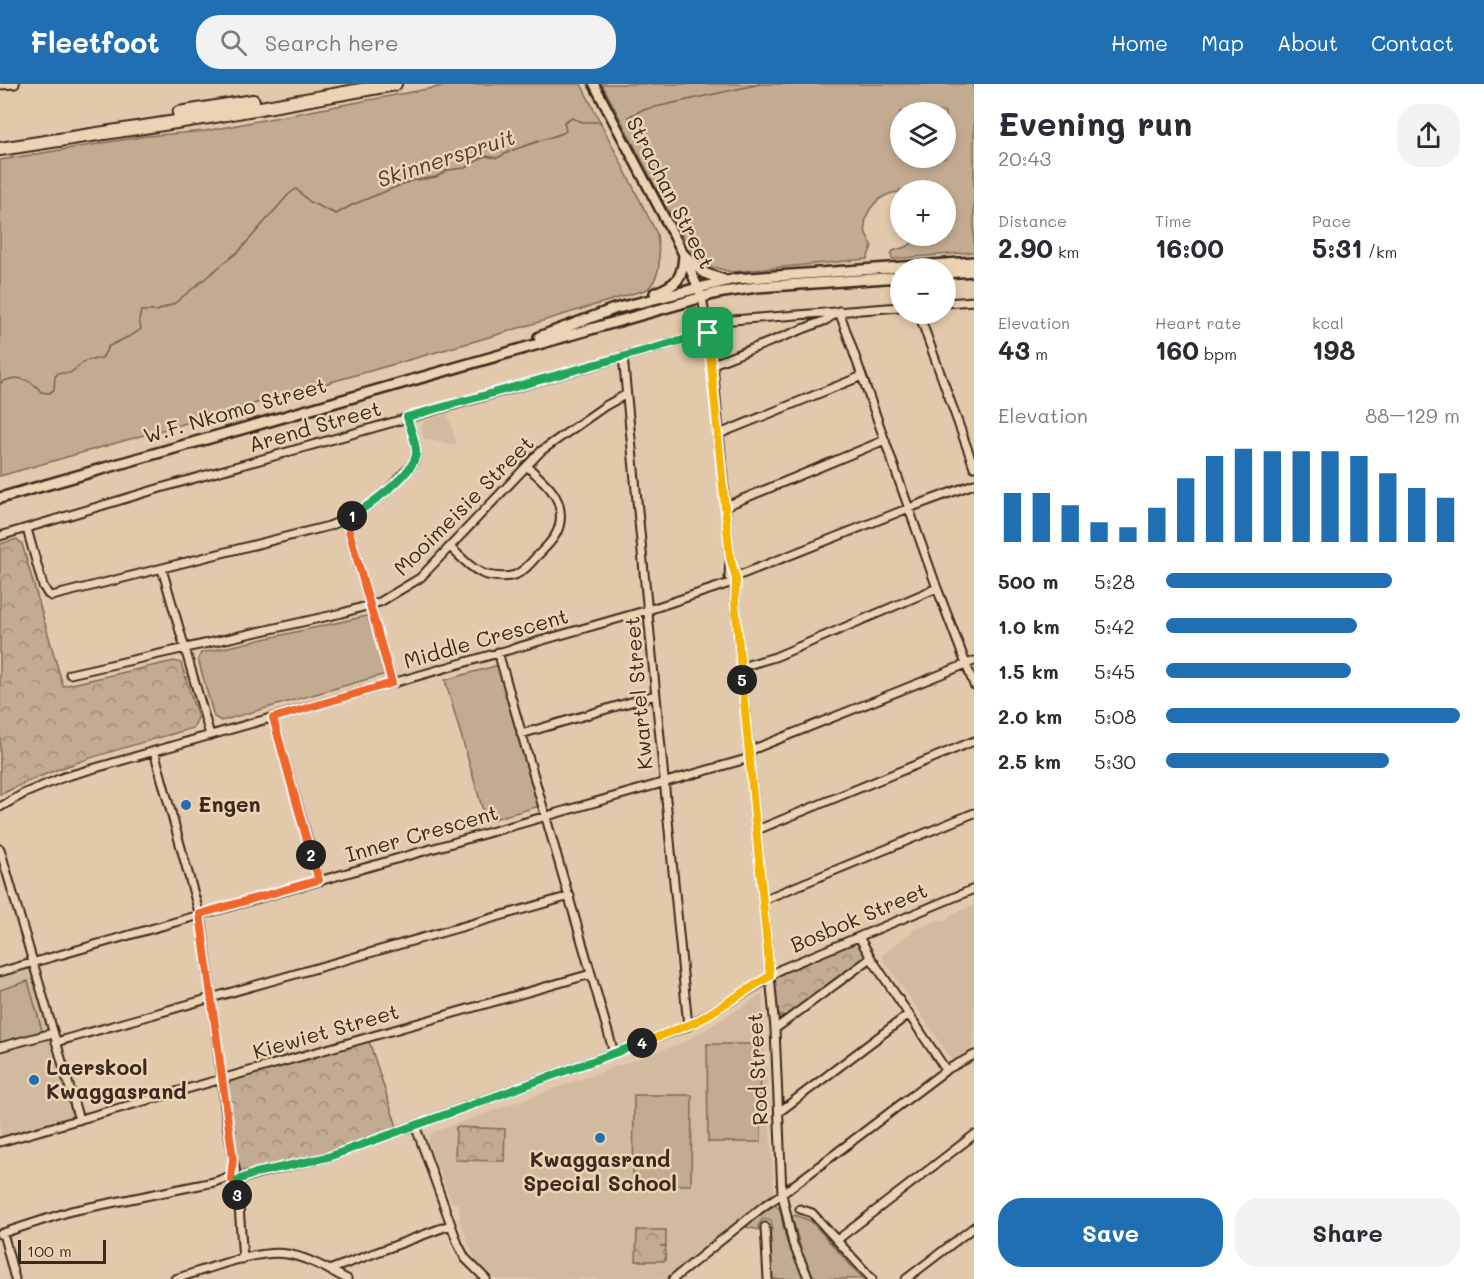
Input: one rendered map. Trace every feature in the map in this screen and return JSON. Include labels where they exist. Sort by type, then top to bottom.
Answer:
[{"type":"highway","points":[[0,142],[352,84]]},
{"type":"highway","points":[[0,149],[215,116],[395,84]]},
{"type":"main road","points":[[684,255],[704,273],[729,280]]},
{"type":"main road","points":[[614,309],[674,284],[682,270],[684,255]]},
{"type":"main road","name":"W.F. Nkomo Street","points":[[480,360],[614,309],[729,280],[974,262]]},
{"type":"main road","points":[[956,272],[974,271]]},
{"type":"main road","name":"W.F. Nkomo Street","points":[[0,498],[702,297],[737,289],[890,278]]},
{"type":"street","points":[[0,85],[11,84]]},
{"type":"street","name":"Strachan Street","points":[[596,88],[684,255],[698,287]]},
{"type":"street","name":"Rod Street","points":[[698,287],[708,322],[750,754],[775,1029],[782,1194],[793,1244],[809,1279]]},
{"type":"street","points":[[956,302],[974,301]]},
{"type":"street","points":[[708,322],[890,308]]},
{"type":"street","points":[[712,364],[826,320],[839,311]]},
{"type":"street","points":[[839,311],[937,588],[970,662],[974,686]]},
{"type":"street","points":[[923,324],[974,467]]},
{"type":"street","name":"Arend Street","points":[[0,536],[407,417],[708,333]]},
{"type":"street","name":"Kwartel Street","points":[[622,356],[688,1026]]},
{"type":"street","points":[[719,434],[862,376]]},
{"type":"street","name":"Mooimeisie Street","points":[[70,674],[369,606],[399,592],[420,578],[549,445],[605,406],[625,396]]},
{"type":"street","points":[[27,529],[43,586],[52,596],[329,526],[346,520],[373,503],[391,488],[414,462],[416,449],[407,417]]},
{"type":"street","points":[[726,506],[885,440]]},
{"type":"street","points":[[450,547],[479,572],[502,577],[522,571],[553,541],[560,525],[560,511],[556,499],[551,489],[527,466]]},
{"type":"street","name":"Middle Crescent","points":[[0,807],[45,784],[708,591],[909,508],[974,484]]},
{"type":"street","points":[[346,520],[392,683]]},
{"type":"street","points":[[162,569],[210,735]]},
{"type":"street","points":[[741,667],[775,657],[937,588]]},
{"type":"street","points":[[498,652],[614,1053]]},
{"type":"street","name":"Inner Crescent","points":[[0,972],[664,782],[750,754],[970,662]]},
{"type":"street","points":[[521,734],[655,695]]},
{"type":"street","points":[[273,718],[319,880]]},
{"type":"street","points":[[757,830],[974,741]]},
{"type":"street","points":[[154,751],[200,914],[233,1159],[243,1259]]},
{"type":"street","points":[[763,900],[974,813]]},
{"type":"street","points":[[0,849],[79,1120]]},
{"type":"street","name":"Bosbok Street","points":[[1,1233],[71,1211],[328,1157],[688,1026],[781,969],[974,889]]},
{"type":"street","points":[[56,1042],[570,896]]},
{"type":"street","points":[[859,937],[946,1070]]},
{"type":"street","points":[[775,1029],[871,958]]},
{"type":"street","name":"Kiewiet Street","points":[[0,1142],[591,974]]},
{"type":"street","points":[[778,1112],[909,1014]]},
{"type":"street","points":[[0,1047],[53,1033]]},
{"type":"street","points":[[673,1279],[765,1205],[946,1070],[974,1055]]},
{"type":"street","points":[[415,1125],[450,1225],[465,1258],[486,1279]]},
{"type":"street","points":[[837,1240],[974,1135]]},
{"type":"street","points":[[800,1209],[812,1214],[872,1279]]},
{"type":"street","points":[[329,1270],[450,1225]]},
{"type":"street","points":[[765,1227],[768,1279]]},
{"type":"street","points":[[906,1279],[974,1227]]},
{"type":"street","points":[[1,1233],[15,1279]]},
{"type":"street","points":[[174,1279],[271,1253],[289,1254],[347,1279]]},
{"type":"shaded area","points":[[448,414],[457,446],[424,439],[421,427],[425,420]]},
{"type":"shaded area","points":[[974,905],[974,1048],[952,1060],[881,956],[914,930],[939,920],[944,922],[950,915]]},
{"type":"shaded area","name":"Laerskool Kwaggasrand","points":[[35,961],[80,1119],[0,1142],[0,971]]},
{"type":"shaded area","name":"Kwaggasrand Special School","points":[[762,994],[774,1194],[667,1279],[494,1279],[477,1264],[459,1220],[458,1204],[451,1201],[428,1142],[431,1133],[687,1041]]},
{"type":"green space","points":[[454,84],[581,84],[657,234],[658,269],[648,289],[486,338],[0,476],[0,160],[146,136],[205,131]]},
{"type":"green space","points":[[602,84],[974,84],[974,252],[892,258],[893,251],[908,246],[956,246],[956,180],[890,180],[890,194],[879,200],[866,217],[866,233],[872,246],[867,259],[731,272],[709,266],[694,254],[674,222]]},
{"type":"green space","points":[[17,539],[22,544],[63,686],[174,661],[181,663],[198,718],[193,728],[71,765],[0,795],[0,544]]},
{"type":"green space","points":[[367,616],[386,674],[221,721],[214,717],[198,659],[201,653]]},
{"type":"green space","points":[[499,665],[540,806],[486,821],[445,680]]},
{"type":"green space","points":[[856,943],[864,951],[862,962],[790,1016],[780,1016],[774,993],[777,975],[848,944]]},
{"type":"green space","points":[[28,981],[43,1034],[0,1047],[0,990]]},
{"type":"green space","points":[[369,1041],[397,1127],[321,1154],[246,1172],[238,1169],[227,1088],[230,1081]]},
{"type":"green space","points":[[707,1044],[760,1044],[761,1142],[708,1142]]},
{"type":"green space","points":[[634,1095],[692,1095],[691,1185],[633,1185]]},
{"type":"green space","points":[[456,1127],[505,1129],[504,1161],[455,1160]]},
{"type":"green space","points":[[775,1205],[780,1209],[786,1240],[805,1279],[772,1279],[769,1239],[771,1221],[763,1219],[758,1226],[760,1230],[746,1227],[752,1220]]},
{"type":"green space","points":[[795,1215],[811,1221],[863,1279],[815,1279],[802,1253],[792,1217]]},
{"type":"green space","points":[[637,1230],[666,1230],[666,1245],[660,1246],[666,1246],[665,1261],[636,1261]]},
{"type":"waterway","name":"Skinnerspruit","points":[[628,117],[642,110],[760,84]]},
{"type":"waterway","name":"Skinnerspruit","points":[[0,383],[17,378],[27,380],[41,392],[49,393],[54,390],[55,377],[58,373],[70,373],[85,361],[102,358],[109,346],[141,329],[139,320],[141,311],[157,311],[175,303],[240,250],[296,189],[310,202],[336,214],[411,181],[436,177],[448,170],[465,168],[485,156],[497,158],[513,150],[563,133],[566,131],[564,122],[571,118],[583,122],[601,122]]},
{"type":"place","name":"Engen","points":[[186,805]]},
{"type":"place","name":"Laerskool Kwaggasrand","points":[[34,1080]]},
{"type":"place","name":"Kwaggasrand Special School","points":[[600,1138]]},
{"type":"route","points":[[708,333],[730,558],[736,579],[735,602],[770,976],[688,1026],[328,1157],[256,1173],[238,1180],[237,1199],[234,1182],[231,1179],[233,1159],[200,914],[319,880],[273,718],[392,683],[346,520],[391,488],[414,462],[416,449],[407,417],[708,333]]}]
